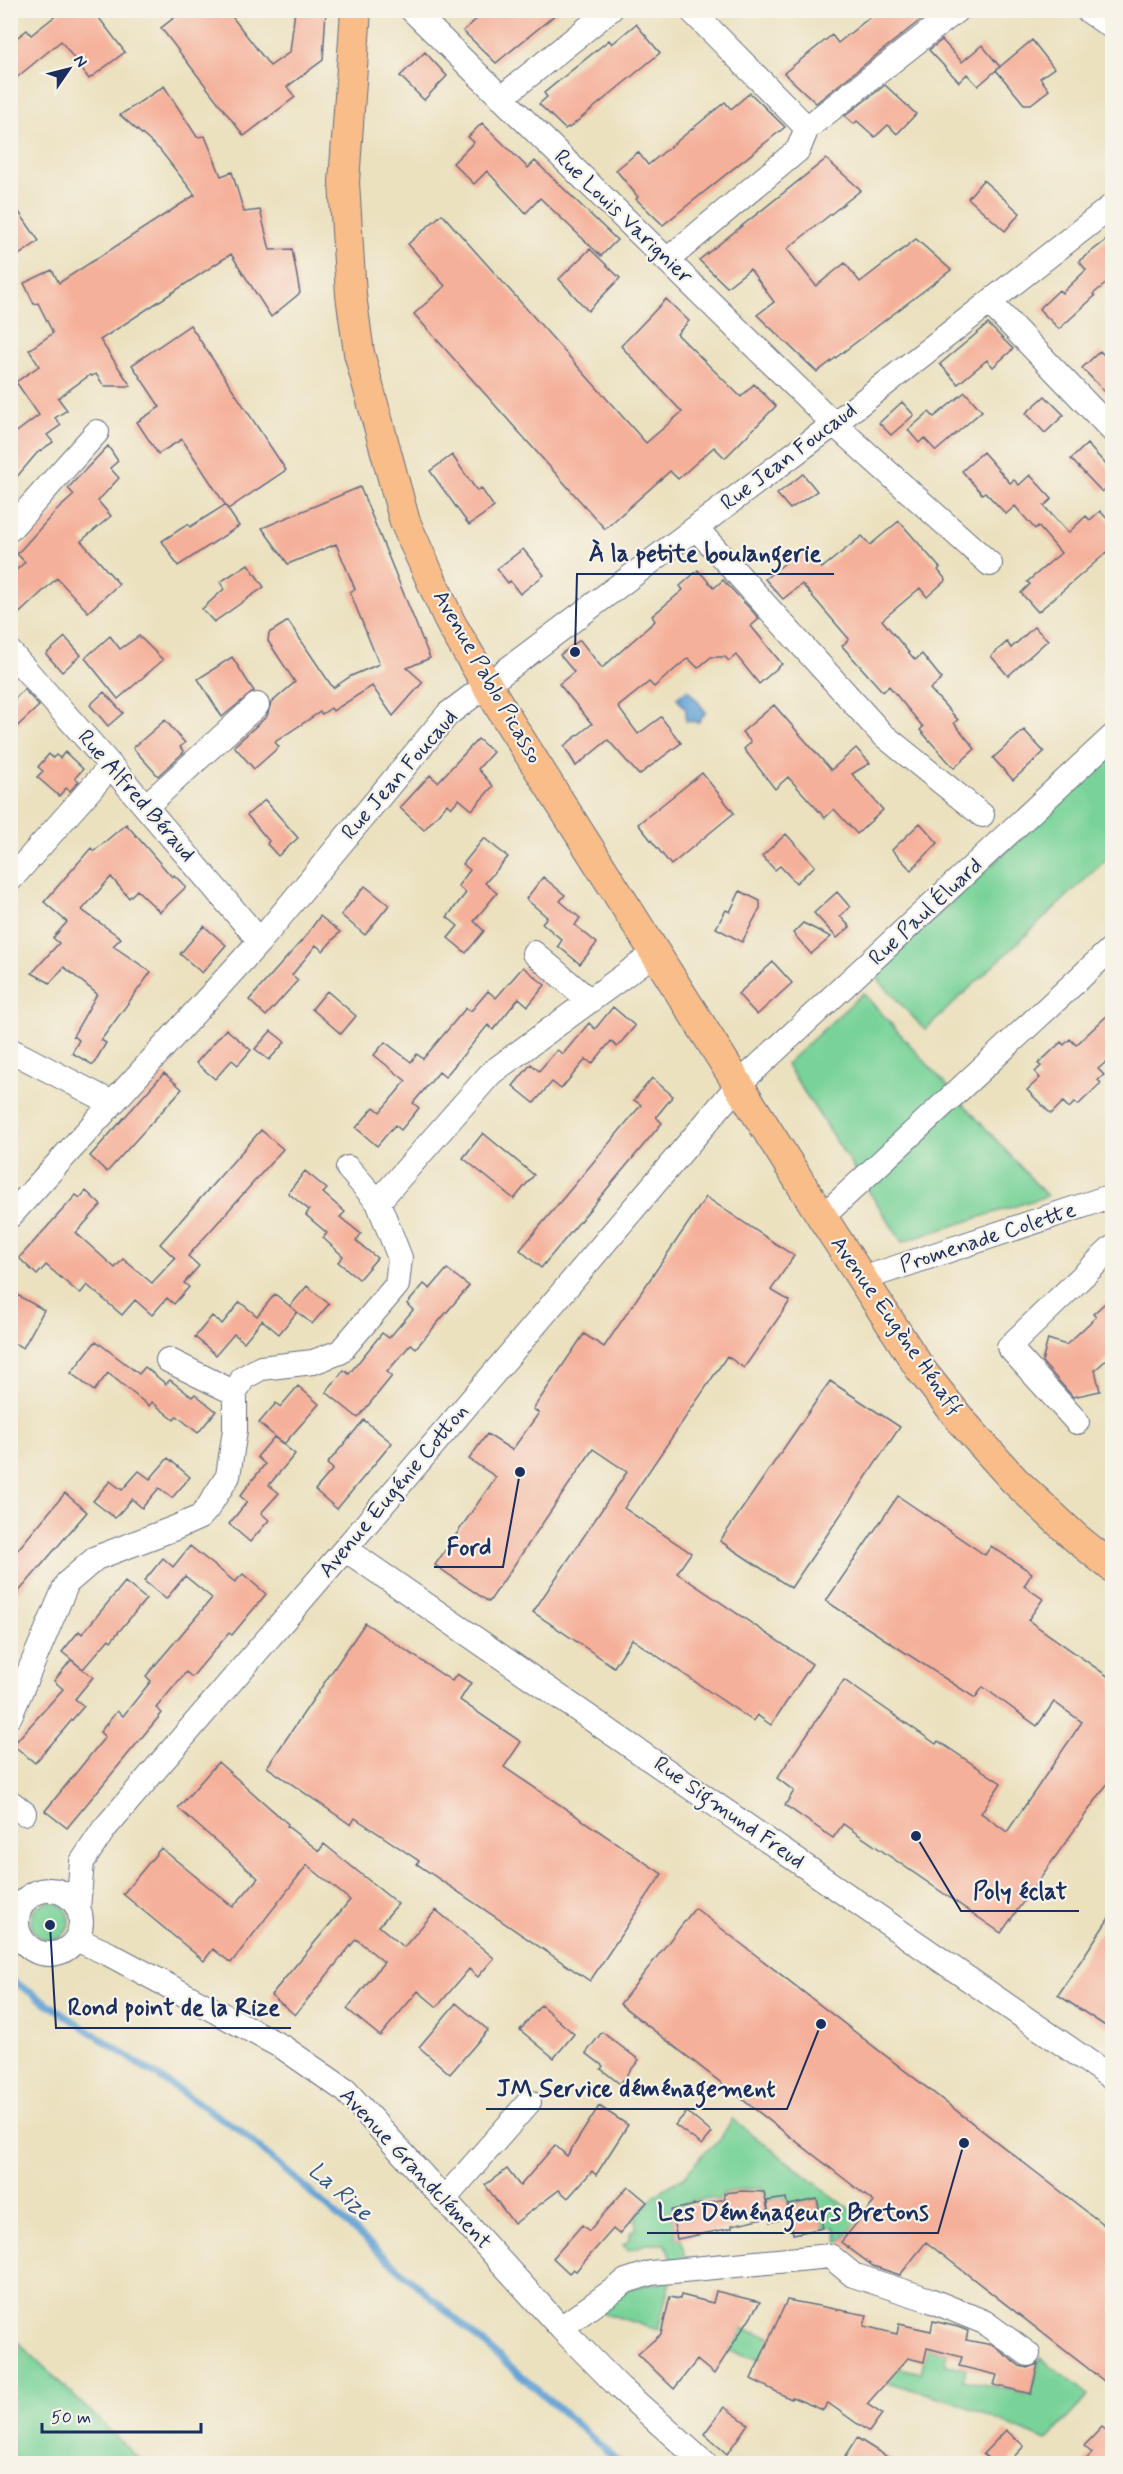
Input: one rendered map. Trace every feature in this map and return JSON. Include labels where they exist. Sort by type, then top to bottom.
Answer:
[{"type":"main road","name":"Avenue Pablo Picasso","points":[[356,10],[344,182],[351,295],[359,353],[405,522],[451,624],[487,687],[739,1084]]},
{"type":"main road","name":"Avenue Eugène Hénaff","points":[[739,1084],[822,1218],[921,1370],[964,1424],[1014,1480],[1076,1538],[1113,1567]]},
{"type":"street","name":"Rue Louis Varignier","points":[[411,10],[834,424],[990,564]]},
{"type":"street","points":[[501,99],[610,10]]},
{"type":"street","points":[[691,10],[807,128]]},
{"type":"street","points":[[667,260],[798,150],[807,128],[957,10]]},
{"type":"street","points":[[1087,10],[1113,27]]},
{"type":"street","name":"Rue Jean Foucaud","points":[[10,1216],[260,941],[448,714],[487,687],[834,424],[1113,206]]},
{"type":"street","points":[[990,303],[1113,430]]},
{"type":"street","points":[[10,529],[97,432]]},
{"type":"street","points":[[696,528],[882,734],[982,815]]},
{"type":"street","name":"Rue Alfred Béraud","points":[[10,652],[146,806],[260,941]]},
{"type":"street","points":[[146,806],[257,705]]},
{"type":"street","name":"Rue Paul Éluard","points":[[739,1084],[1113,737]]},
{"type":"street","points":[[10,880],[111,766]]},
{"type":"street","points":[[822,1218],[1113,948]]},
{"type":"street","points":[[534,952],[590,1000]]},
{"type":"street","points":[[378,1202],[491,1073],[655,953]]},
{"type":"street","points":[[10,1050],[112,1103]]},
{"type":"street","name":"Avenue Eugénie Cotton","points":[[78,1909],[82,1862],[104,1829],[739,1084]]},
{"type":"street","points":[[10,1716],[18,1680],[67,1583],[96,1558],[200,1517],[207,1509],[228,1476],[235,1430],[235,1393],[243,1377],[261,1368],[313,1362],[340,1353],[397,1285],[400,1258],[378,1202],[348,1168]]},
{"type":"street","name":"Promenade Colette","points":[[862,1279],[1113,1196]]},
{"type":"street","points":[[1077,1422],[1009,1347],[1113,1248]]},
{"type":"street","points":[[168,1360],[235,1393]]},
{"type":"street","name":"Rue Sigmund Freud","points":[[345,1549],[1113,2078]]},
{"type":"street","points":[[42,1890],[53,1890],[64,1893],[78,1909],[80,1930],[76,1939],[68,1947],[58,1952],[37,1951],[21,1937],[17,1926],[17,1902],[42,1890]]},
{"type":"street","name":"Avenue Grandclément","points":[[76,1939],[203,2004],[303,2060],[346,2091],[561,2328],[619,2387],[705,2463]]},
{"type":"street","points":[[444,2199],[529,2102]]},
{"type":"street","points":[[561,2328],[626,2281],[651,2273],[830,2256],[854,2275],[930,2300],[984,2322],[1028,2354]]},
{"type":"green space","points":[[1112,753],[1112,854],[925,1030],[874,975]]},
{"type":"green space","points":[[863,993],[1047,1196],[902,1242],[786,1064]]},
{"type":"green space","points":[[50,1902],[63,1908],[69,1921],[63,1934],[50,1940],[37,1934],[31,1921],[37,1908]]},
{"type":"green space","points":[[732,2119],[913,2258],[907,2267],[854,2226],[839,2243],[835,2227],[823,2228],[817,2199],[787,2205],[786,2198],[766,2201],[762,2187],[724,2193],[719,2200],[709,2198],[689,2202],[671,2210],[677,2239],[681,2238],[685,2258],[671,2259],[666,2244],[646,2244],[628,2250],[623,2245],[630,2239],[630,2233],[636,2230],[636,2215],[656,2194],[685,2176],[703,2154],[721,2138]]},
{"type":"green space","points":[[670,2281],[658,2330],[598,2311],[629,2288]]},
{"type":"green space","points":[[665,2318],[674,2320],[673,2325],[739,2340],[741,2329],[921,2373],[927,2348],[947,2353],[946,2365],[966,2368],[963,2380],[1031,2394],[1040,2357],[1089,2395],[1046,2441],[956,2402],[886,2382],[787,2365],[662,2336]]},
{"type":"green space","points":[[11,2335],[132,2452],[145,2463],[11,2463]]},
{"type":"water","points":[[688,689],[706,712],[699,722],[686,721],[686,710],[677,698]]},
{"type":"building","points":[[63,10],[93,10],[125,52],[89,79],[61,41],[10,83],[10,43],[27,30],[31,35]]},
{"type":"building","points":[[184,10],[227,10],[270,66],[290,52],[295,10],[326,10],[323,60],[287,87],[295,97],[244,136],[161,28]]},
{"type":"building","points":[[487,10],[561,10],[496,63],[463,31]]},
{"type":"building","points":[[879,10],[933,10],[816,103],[784,73],[832,35],[838,43]]},
{"type":"building","points":[[636,24],[660,53],[565,129],[539,104],[547,97],[544,93],[609,40],[612,44]]},
{"type":"building","points":[[942,40],[962,62],[982,45],[1000,67],[978,86],[967,74],[959,82],[929,50]]},
{"type":"building","points":[[1032,40],[1054,68],[1040,78],[1049,90],[1031,104],[1024,104],[996,70]]},
{"type":"building","points":[[425,52],[447,76],[424,100],[400,76]]},
{"type":"building","points":[[885,85],[916,114],[897,134],[888,125],[875,137],[857,121],[854,124],[845,116]]},
{"type":"building","points":[[164,86],[197,137],[205,136],[221,176],[232,172],[244,212],[260,210],[270,250],[292,249],[300,293],[271,317],[231,254],[100,340],[131,386],[104,386],[96,374],[90,375],[58,398],[67,410],[55,418],[61,425],[47,435],[53,442],[37,453],[10,485],[10,437],[39,415],[16,382],[39,366],[29,350],[53,333],[38,303],[34,304],[24,283],[52,270],[59,283],[195,195],[160,150],[120,115]]},
{"type":"building","points":[[750,93],[785,127],[663,225],[636,199],[638,197],[616,170],[638,152],[648,165],[725,102],[731,109]]},
{"type":"building","points":[[482,123],[528,168],[535,161],[617,240],[601,256],[540,198],[526,213],[487,171],[474,184],[453,163],[474,142],[468,137]]},
{"type":"building","points":[[826,159],[861,190],[787,249],[816,286],[845,263],[860,282],[916,239],[951,270],[817,372],[757,315],[774,302],[750,269],[727,287],[699,260]]},
{"type":"building","points":[[983,180],[1020,213],[1005,231],[968,198]]},
{"type":"building","points":[[10,199],[39,241],[10,261]]},
{"type":"building","points":[[442,214],[646,443],[682,412],[621,346],[666,299],[689,321],[677,334],[741,397],[754,384],[776,406],[725,458],[714,447],[678,479],[670,471],[605,529],[414,314],[445,286],[408,244]]},
{"type":"building","points":[[1113,235],[1113,278],[1093,294],[1095,296],[1059,329],[1039,309],[1059,290],[1062,293],[1086,270],[1079,261]]},
{"type":"building","points":[[590,249],[620,278],[588,311],[559,279]]},
{"type":"building","points":[[988,324],[1013,349],[993,367],[987,360],[958,384],[940,364]]},
{"type":"building","points":[[190,325],[286,470],[228,509],[182,439],[158,454],[137,422],[160,407],[132,365]]},
{"type":"building","points":[[1100,351],[1113,364],[1113,400],[1082,368]]},
{"type":"building","points":[[965,392],[982,411],[936,451],[924,438],[919,443],[908,430],[929,412],[934,417]]},
{"type":"building","points":[[1045,396],[1064,415],[1045,433],[1026,413]]},
{"type":"building","points":[[902,402],[914,415],[891,435],[879,423]]},
{"type":"building","points":[[1087,444],[1113,472],[1113,482],[1102,492],[1071,459]]},
{"type":"building","points":[[108,446],[118,461],[110,468],[119,478],[98,501],[111,516],[81,541],[119,584],[88,612],[57,578],[10,622],[10,576],[25,562],[17,554],[55,512],[74,495],[68,488]]},
{"type":"building","points":[[983,452],[1010,483],[1014,480],[1019,485],[1030,475],[1052,499],[1044,506],[1068,533],[1086,516],[1090,520],[1100,511],[1113,525],[1113,547],[1038,612],[1021,593],[1030,584],[1027,582],[1061,553],[1038,526],[1035,529],[1015,506],[1006,514],[985,492],[982,494],[962,471]]},
{"type":"building","points":[[452,455],[477,491],[481,488],[494,507],[469,525],[430,471]]},
{"type":"building","points":[[803,474],[817,491],[790,509],[777,494]]},
{"type":"building","points":[[360,487],[430,658],[407,668],[423,682],[393,716],[372,686],[333,711],[331,708],[322,714],[320,712],[275,742],[279,747],[254,769],[234,746],[267,716],[271,703],[295,682],[268,641],[269,633],[288,621],[333,688],[351,676],[379,664],[350,592],[355,589],[336,544],[288,564],[262,528]]},
{"type":"building","points":[[225,505],[239,526],[178,566],[162,541],[188,524],[190,527]]},
{"type":"building","points":[[899,521],[940,568],[938,570],[946,580],[927,597],[920,588],[882,620],[915,660],[922,654],[942,679],[930,689],[958,720],[954,723],[975,749],[954,768],[920,730],[923,727],[889,686],[883,692],[842,646],[849,639],[802,584],[783,599],[765,579],[804,548],[822,568],[862,536],[870,545]]},
{"type":"building","points":[[523,549],[544,575],[520,594],[497,569]]},
{"type":"building","points":[[248,564],[264,587],[214,622],[202,609],[224,589],[220,582]]},
{"type":"building","points":[[698,570],[714,588],[723,580],[754,613],[759,619],[751,626],[782,664],[759,684],[736,655],[729,661],[725,657],[711,657],[698,668],[688,658],[654,687],[649,682],[618,707],[638,734],[661,717],[681,743],[639,775],[608,740],[576,766],[564,746],[592,724],[559,684],[574,672],[560,655],[580,640],[602,668],[655,621],[652,616],[683,590],[680,586]]},
{"type":"building","points":[[1034,627],[1048,640],[1008,676],[991,656],[1007,642],[1011,648]]},
{"type":"building","points":[[110,636],[120,649],[139,636],[163,660],[118,699],[85,658]]},
{"type":"building","points":[[65,637],[81,655],[62,672],[46,654]]},
{"type":"building","points":[[232,657],[254,691],[222,717],[198,679]]},
{"type":"building","points":[[24,689],[39,706],[10,733],[10,704]]},
{"type":"building","points":[[104,692],[123,713],[108,726],[90,705]]},
{"type":"building","points":[[774,705],[831,770],[856,748],[870,763],[852,774],[883,810],[857,834],[834,809],[825,818],[788,777],[775,789],[744,749],[751,742],[742,732]]},
{"type":"building","points":[[165,720],[185,743],[180,747],[184,752],[158,776],[133,748]]},
{"type":"building","points":[[1024,730],[1044,752],[1013,780],[993,758]]},
{"type":"building","points":[[478,739],[493,752],[478,769],[493,786],[472,810],[459,799],[451,808],[447,804],[424,830],[400,808],[430,775],[438,782]]},
{"type":"building","points":[[65,752],[83,769],[75,778],[79,781],[70,791],[66,788],[59,796],[37,777],[43,771],[38,767],[49,754],[53,758],[56,755],[60,758]]},
{"type":"building","points":[[702,773],[734,813],[671,865],[638,824]]},
{"type":"building","points":[[265,800],[298,838],[278,856],[267,844],[269,841],[247,815]]},
{"type":"building","points":[[920,823],[938,843],[911,870],[892,850]]},
{"type":"building","points":[[126,824],[172,877],[174,875],[186,887],[160,912],[137,890],[129,898],[111,877],[82,910],[121,938],[113,946],[151,972],[101,1040],[106,1043],[93,1065],[72,1053],[79,1040],[73,1036],[97,994],[64,967],[50,983],[32,973],[59,943],[53,938],[67,922],[44,902],[91,848],[94,851]]},
{"type":"building","points":[[786,834],[815,866],[796,883],[780,866],[775,870],[762,856]]},
{"type":"building","points":[[484,838],[508,857],[485,883],[497,893],[474,921],[484,931],[466,953],[448,938],[458,926],[447,917],[466,893],[458,886],[470,870],[463,864]]},
{"type":"building","points":[[543,877],[565,895],[560,901],[580,918],[575,925],[597,943],[580,964],[558,946],[562,940],[542,923],[547,917],[526,899]]},
{"type":"building","points":[[365,886],[389,905],[365,935],[341,915]]},
{"type":"building","points":[[740,891],[760,901],[760,908],[742,942],[716,928],[726,910],[730,912]]},
{"type":"building","points":[[837,892],[850,907],[840,916],[850,927],[837,938],[814,913]]},
{"type":"building","points":[[320,916],[340,932],[323,951],[316,945],[292,975],[298,980],[266,1016],[249,1000],[305,937]]},
{"type":"building","points":[[803,923],[831,937],[811,954],[793,933]]},
{"type":"building","points":[[204,926],[226,945],[202,973],[180,954]]},
{"type":"building","points":[[773,962],[792,983],[757,1015],[738,994]]},
{"type":"building","points":[[523,967],[545,985],[528,1006],[519,998],[493,1030],[488,1025],[445,1077],[439,1072],[413,1103],[419,1108],[401,1130],[395,1125],[377,1146],[356,1128],[374,1107],[380,1112],[406,1081],[374,1055],[385,1042],[411,1062],[417,1054],[423,1059],[466,1008],[471,1011],[488,991],[496,998]]},
{"type":"building","points":[[327,991],[356,1016],[341,1034],[312,1009]]},
{"type":"building","points":[[613,1007],[635,1026],[617,1047],[611,1041],[592,1064],[586,1059],[561,1089],[552,1082],[534,1103],[513,1086],[531,1064],[539,1071],[557,1050],[563,1054],[589,1023],[595,1029]]},
{"type":"building","points":[[1113,1010],[1113,1056],[1098,1069],[1104,1075],[1098,1080],[1101,1083],[1078,1105],[1075,1102],[1069,1108],[1063,1102],[1051,1114],[1027,1090],[1040,1078],[1035,1072],[1041,1066],[1038,1064],[1061,1042],[1064,1045],[1070,1039],[1076,1045]]},
{"type":"building","points":[[226,1029],[251,1050],[238,1065],[232,1060],[215,1079],[196,1063]]},
{"type":"building","points":[[271,1031],[285,1042],[269,1060],[255,1049]]},
{"type":"building","points":[[164,1073],[182,1089],[107,1172],[90,1156]]},
{"type":"building","points":[[652,1078],[673,1096],[656,1117],[662,1123],[541,1268],[520,1250],[641,1105],[634,1100]]},
{"type":"building","points":[[261,1130],[283,1149],[188,1256],[199,1266],[184,1283],[189,1287],[174,1304],[167,1298],[152,1315],[135,1300],[122,1315],[87,1285],[80,1294],[46,1265],[37,1275],[19,1258],[76,1195],[80,1198],[86,1191],[101,1205],[76,1233],[115,1268],[123,1259],[152,1283],[175,1258],[160,1244]]},
{"type":"building","points":[[483,1133],[534,1175],[514,1199],[463,1158]]},
{"type":"building","points":[[305,1171],[327,1189],[323,1193],[345,1212],[340,1217],[361,1234],[356,1241],[377,1258],[359,1279],[338,1262],[343,1256],[323,1238],[327,1233],[306,1215],[309,1210],[288,1193]]},
{"type":"building","points":[[706,1197],[794,1256],[771,1290],[790,1301],[744,1368],[727,1356],[624,1508],[691,1553],[677,1573],[812,1664],[771,1725],[757,1715],[753,1721],[632,1639],[614,1667],[533,1612],[627,1472],[593,1449],[489,1602],[435,1565],[496,1477],[469,1459],[487,1434],[512,1450],[539,1413],[533,1409],[584,1334],[604,1347]]},
{"type":"building","points":[[447,1269],[469,1286],[416,1348],[411,1344],[387,1372],[392,1376],[358,1418],[326,1392],[344,1370],[349,1374],[382,1333],[389,1338],[413,1310],[407,1304],[424,1284],[430,1289]]},
{"type":"building","points":[[307,1286],[329,1304],[312,1324],[290,1306]]},
{"type":"building","points":[[10,1291],[44,1310],[23,1348],[10,1341]]},
{"type":"building","points":[[275,1294],[297,1312],[279,1334],[262,1320],[244,1342],[234,1334],[216,1355],[195,1337],[212,1316],[222,1324],[240,1302],[257,1316]]},
{"type":"building","points":[[1113,1296],[1113,1354],[1095,1370],[1100,1391],[1073,1397],[1042,1362],[1048,1339],[1066,1345],[1096,1317],[1093,1314]]},
{"type":"building","points":[[96,1341],[139,1374],[145,1367],[166,1384],[170,1380],[192,1397],[195,1394],[216,1411],[198,1433],[177,1416],[174,1420],[152,1402],[149,1406],[108,1373],[94,1391],[71,1373]]},
{"type":"building","points":[[830,1381],[900,1427],[791,1588],[720,1541]]},
{"type":"building","points":[[298,1386],[319,1404],[284,1444],[259,1423],[276,1403],[280,1407]]},
{"type":"building","points":[[364,1420],[392,1443],[337,1509],[315,1490],[333,1469],[327,1464]]},
{"type":"building","points":[[274,1437],[295,1454],[269,1485],[279,1493],[261,1513],[269,1520],[250,1542],[229,1524],[247,1502],[240,1496],[265,1464],[257,1457]]},
{"type":"building","points":[[168,1458],[190,1477],[172,1498],[159,1488],[142,1508],[132,1499],[115,1518],[93,1501],[110,1481],[122,1490],[139,1471],[150,1479]]},
{"type":"building","points":[[65,1493],[87,1512],[10,1602],[10,1559]]},
{"type":"building","points":[[898,1496],[985,1555],[991,1546],[1032,1573],[1024,1586],[1043,1599],[1028,1620],[1113,1680],[1113,1776],[1001,1933],[843,1824],[833,1838],[785,1805],[794,1791],[777,1778],[844,1680],[936,1744],[938,1741],[1001,1783],[981,1813],[1007,1832],[1082,1722],[1054,1702],[1037,1726],[983,1687],[975,1698],[826,1601]]},
{"type":"building","points":[[190,1546],[235,1582],[243,1574],[266,1594],[232,1635],[229,1633],[192,1677],[186,1672],[156,1708],[162,1713],[67,1828],[45,1811],[105,1737],[100,1732],[117,1711],[123,1716],[151,1681],[146,1676],[212,1598],[185,1576],[166,1599],[144,1581],[163,1558],[173,1567]]},
{"type":"building","points":[[125,1582],[146,1599],[111,1641],[109,1639],[83,1669],[62,1652],[79,1631],[82,1634]]},
{"type":"building","points":[[365,1623],[452,1681],[457,1674],[471,1683],[460,1700],[521,1742],[504,1767],[662,1874],[590,1981],[417,1864],[419,1861],[355,1818],[351,1825],[267,1767]]},
{"type":"building","points":[[71,1660],[93,1677],[75,1699],[84,1706],[35,1763],[13,1745],[63,1689],[54,1681]]},
{"type":"building","points":[[218,1762],[288,1824],[287,1826],[319,1851],[324,1844],[398,1904],[379,1926],[404,1947],[436,1910],[494,1958],[478,1977],[469,1969],[437,2007],[418,1991],[380,2036],[347,2009],[384,1962],[356,1939],[295,2015],[271,1995],[350,1900],[307,1865],[231,1963],[213,1949],[204,1961],[123,1894],[161,1848],[233,1907],[258,1878],[178,1808]]},
{"type":"building","points":[[695,1908],[1113,2232],[1113,2388],[926,2242],[900,2275],[873,2266],[841,2242],[874,2202],[620,2004]]},
{"type":"building","points":[[1113,1912],[1113,2031],[1058,1995]]},
{"type":"building","points":[[456,2003],[488,2030],[450,2074],[419,2047]]},
{"type":"building","points":[[541,2005],[574,2034],[554,2058],[520,2030]]},
{"type":"building","points":[[602,2032],[639,2060],[620,2084],[601,2069],[603,2066],[586,2053]]},
{"type":"building","points":[[599,2106],[628,2125],[596,2175],[592,2171],[568,2198],[559,2190],[514,2224],[485,2185],[507,2169],[520,2186],[555,2145],[567,2156]]},
{"type":"building","points":[[687,2112],[712,2133],[702,2145],[675,2125]]},
{"type":"building","points":[[628,2186],[647,2202],[619,2234],[613,2229],[576,2271],[573,2269],[569,2273],[553,2258],[582,2225],[589,2231]]},
{"type":"building","points":[[764,2192],[769,2217],[732,2225],[732,2228],[677,2239],[671,2210],[725,2199],[724,2193]]},
{"type":"building","points":[[786,2198],[790,2218],[770,2222],[767,2201]]},
{"type":"building","points":[[817,2199],[823,2228],[793,2234],[788,2205]]},
{"type":"building","points":[[716,2291],[760,2302],[714,2374],[697,2360],[674,2389],[638,2354],[661,2334],[670,2297],[680,2299],[681,2295],[713,2303]]},
{"type":"building","points":[[787,2300],[867,2315],[864,2326],[897,2334],[899,2324],[931,2331],[933,2321],[958,2327],[968,2331],[966,2340],[992,2345],[1020,2366],[1027,2368],[1038,2364],[1031,2394],[994,2385],[997,2375],[959,2366],[962,2357],[927,2348],[924,2362],[908,2358],[867,2404],[882,2414],[869,2432],[828,2403],[823,2410],[792,2397],[791,2399],[751,2379]]},
{"type":"building","points":[[724,2407],[748,2424],[727,2454],[704,2434]]},
{"type":"building","points":[[1102,2427],[1113,2436],[1113,2463],[1083,2463],[1092,2453],[1084,2446]]},
{"type":"building","points":[[1006,2430],[1024,2446],[1008,2463],[994,2463],[983,2454]]},
{"type":"building","points":[[857,2438],[897,2463],[841,2463]]},
{"type":"waterway","name":"La Rize","points":[[10,1979],[238,2129],[622,2464]]},
{"type":"place","name":"À la petite boulangerie","points":[[575,652]]},
{"type":"place","name":"Ford","points":[[520,1472]]},
{"type":"place","name":"Poly éclat","points":[[916,1836]]},
{"type":"place","name":"Rond point de la Rize","points":[[50,1925]]},
{"type":"place","name":"JM Service déménagement","points":[[821,2024]]},
{"type":"place","name":"Les Déménageurs Bretons","points":[[964,2143]]}]
